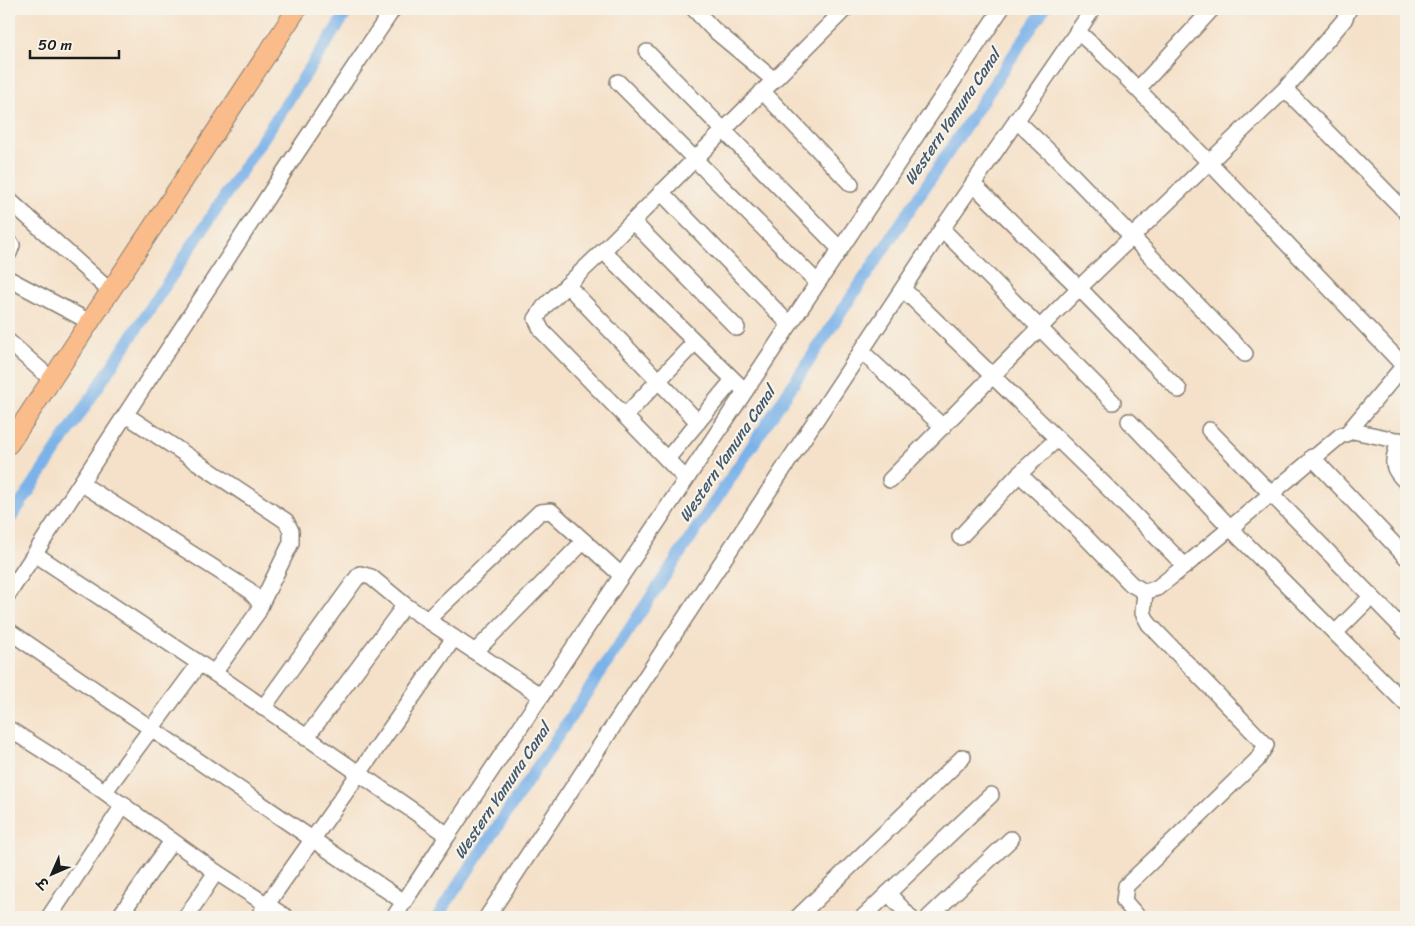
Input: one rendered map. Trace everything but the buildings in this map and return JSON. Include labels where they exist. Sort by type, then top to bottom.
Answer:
[{"type":"main road","points":[[9,444],[296,9]]},
{"type":"street","points":[[9,593],[82,484],[280,178],[393,9]]},
{"type":"street","points":[[694,9],[713,29],[774,80]]},
{"type":"street","points":[[686,479],[538,325],[536,320],[539,313],[604,251],[845,9]]},
{"type":"street","points":[[394,917],[839,248],[1001,9]]},
{"type":"street","points":[[487,917],[942,229],[1093,9]]},
{"type":"street","points":[[1138,89],[1212,9]]},
{"type":"street","points":[[890,480],[1079,288],[1285,89],[1344,20],[1349,9]]},
{"type":"street","points":[[1020,474],[1076,527],[1131,584],[1146,592],[1157,588],[1185,566],[1312,457],[1349,431],[1405,365],[1138,89],[1078,31]]},
{"type":"street","points":[[647,52],[839,248]]},
{"type":"street","points":[[618,82],[817,282]]},
{"type":"street","points":[[1285,89],[1406,212]]},
{"type":"street","points":[[762,91],[851,184]]},
{"type":"street","points":[[1016,120],[1132,236],[1244,354]]},
{"type":"street","points":[[973,184],[1179,390]]},
{"type":"street","points":[[661,192],[789,324]]},
{"type":"street","points":[[9,200],[110,291]]},
{"type":"street","points":[[633,222],[737,328]]},
{"type":"street","points":[[942,229],[1041,327],[1113,402]]},
{"type":"street","points":[[604,251],[694,343],[745,391]]},
{"type":"street","points":[[9,279],[90,322]]},
{"type":"street","points":[[568,285],[698,422]]},
{"type":"street","points":[[902,289],[1185,566]]},
{"type":"street","points":[[9,342],[51,379]]},
{"type":"street","points":[[625,416],[694,343]]},
{"type":"street","points":[[862,351],[943,427]]},
{"type":"street","points":[[667,459],[733,380]]},
{"type":"street","points":[[126,415],[286,521],[290,531],[291,543],[258,612],[214,673]]},
{"type":"street","points":[[1129,421],[1231,528],[1406,704]]},
{"type":"street","points":[[1209,430],[1406,632]]},
{"type":"street","points":[[1349,431],[1403,441],[1393,463],[1394,468],[1406,482]]},
{"type":"street","points":[[960,537],[1020,474],[1057,439]]},
{"type":"street","points":[[1312,457],[1406,557]]},
{"type":"street","points":[[82,484],[249,590],[261,604]]},
{"type":"street","points":[[426,620],[540,512],[551,511],[622,575]]},
{"type":"street","points":[[475,652],[584,541]]},
{"type":"street","points":[[34,554],[214,673],[448,835]]},
{"type":"street","points":[[262,708],[360,574],[371,577],[426,620],[541,696]]},
{"type":"street","points":[[1138,917],[1124,901],[1126,886],[1257,760],[1266,745],[1148,624],[1143,613],[1146,592]]},
{"type":"street","points":[[1335,633],[1371,597]]},
{"type":"street","points":[[306,738],[405,605]]},
{"type":"street","points":[[9,631],[404,902]]},
{"type":"street","points":[[262,911],[454,638]]},
{"type":"street","points":[[105,791],[199,664]]},
{"type":"street","points":[[9,729],[124,804],[216,872],[262,911],[286,917]]},
{"type":"street","points":[[798,917],[963,757]]},
{"type":"street","points":[[863,917],[991,796]]},
{"type":"street","points":[[48,917],[124,804]]},
{"type":"street","points":[[930,917],[1011,839]]},
{"type":"street","points":[[120,917],[172,841]]},
{"type":"street","points":[[186,917],[216,872]]},
{"type":"street","points":[[888,893],[910,917]]},
{"type":"waterway","points":[[9,521],[349,9]]},
{"type":"waterway","name":"Western Yamuna Canal","points":[[437,917],[1044,9]]}]
